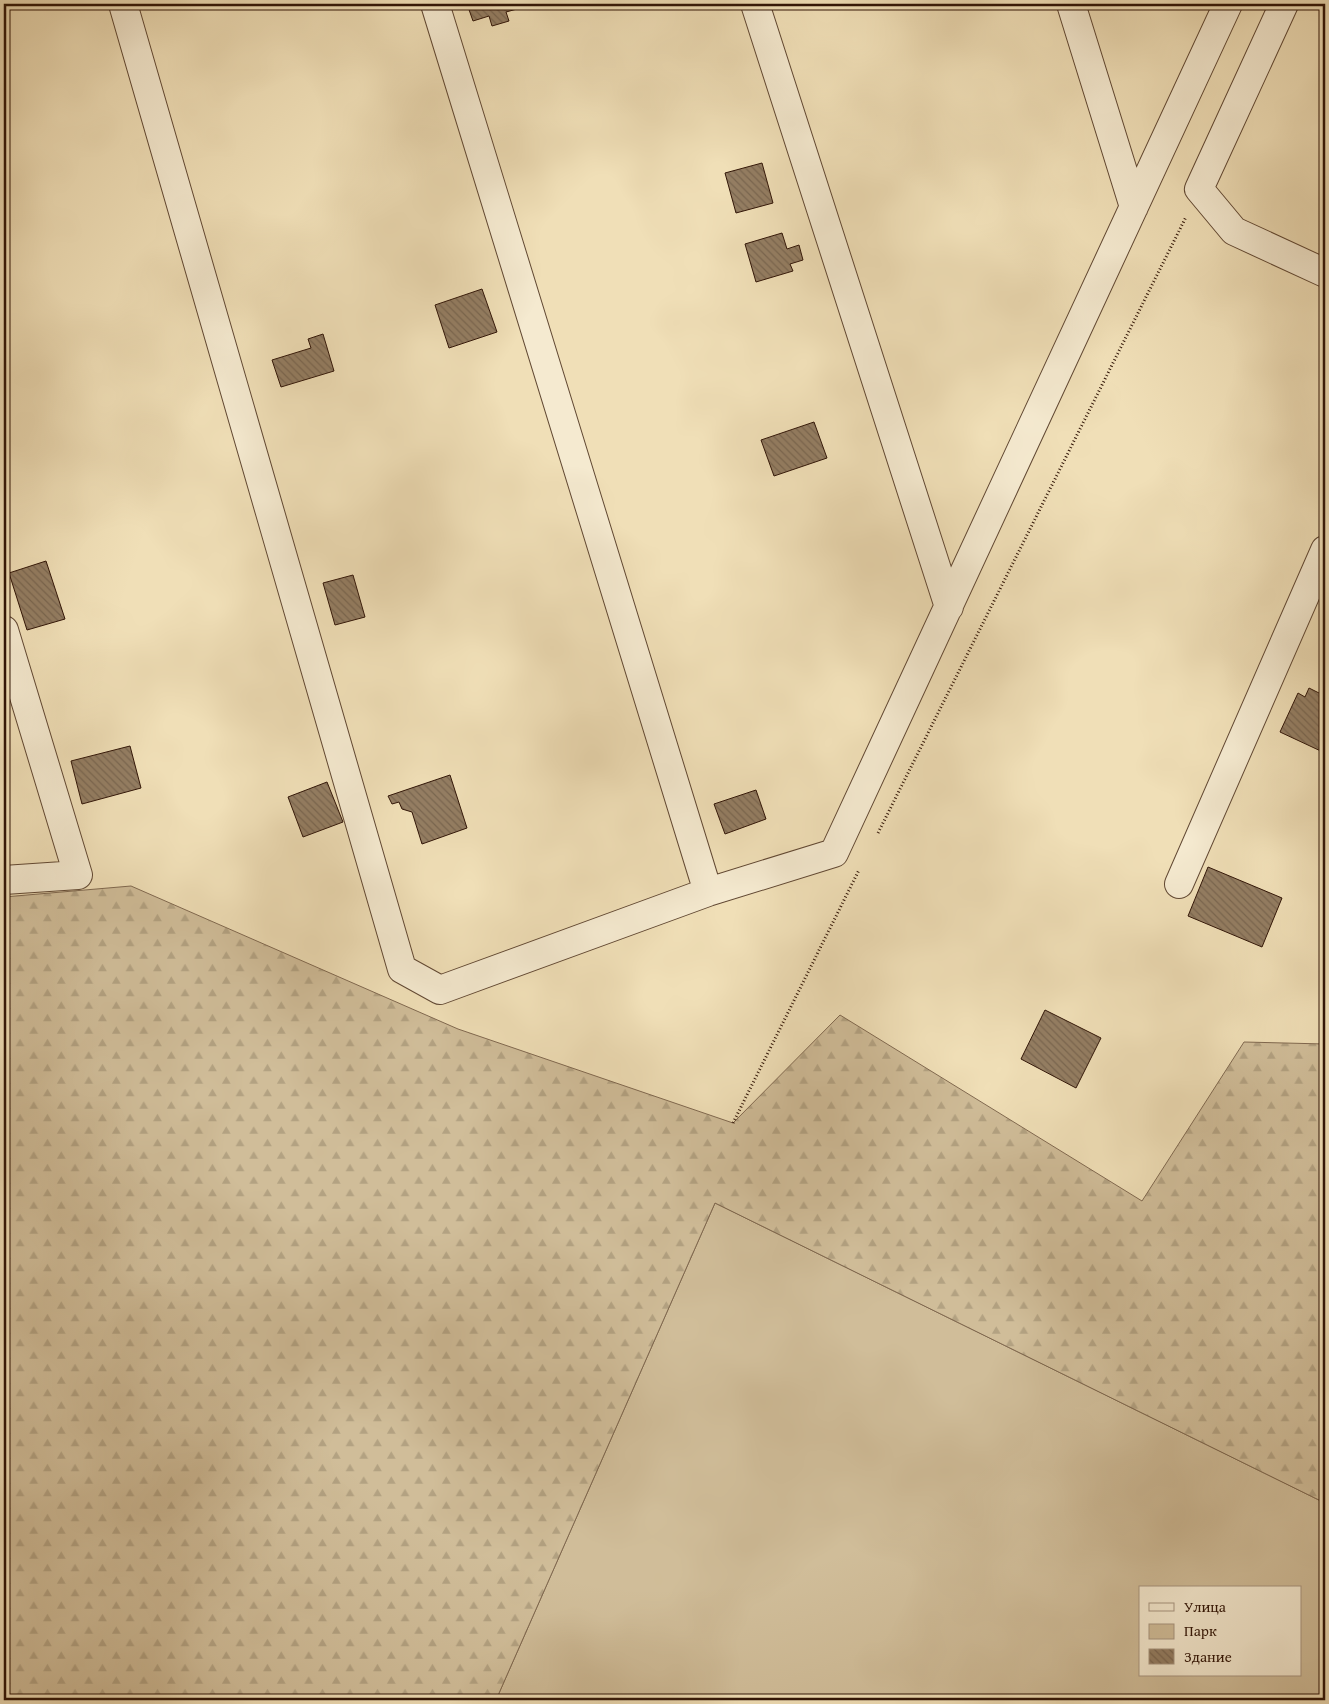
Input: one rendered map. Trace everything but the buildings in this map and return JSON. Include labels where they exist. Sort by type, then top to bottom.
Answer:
[{"type":"street","points":[[123,4],[402,969],[440,990],[708,892],[834,852],[1228,4]]},
{"type":"street","points":[[434,4],[708,892]]},
{"type":"street","points":[[755,4],[949,607]]},
{"type":"street","points":[[1071,4],[1134,207]]},
{"type":"street","points":[[1284,4],[1200,189],[1234,231],[1325,273]]},
{"type":"street","points":[[1179,884],[1325,550]]},
{"type":"street","points":[[4,630],[78,875],[4,880]]},
{"type":"path","points":[[875,838],[1200,189]]},
{"type":"path","points":[[733,1123],[862,865]]},
{"type":"green space","points":[[131,886],[458,1029],[733,1123],[840,1015],[1142,1201],[1244,1042],[1325,1044],[1325,1503],[715,1203],[496,1700],[4,1700],[4,897]]},
{"type":"green space","points":[[715,1203],[1325,1503],[1325,1700],[496,1700]]}]
